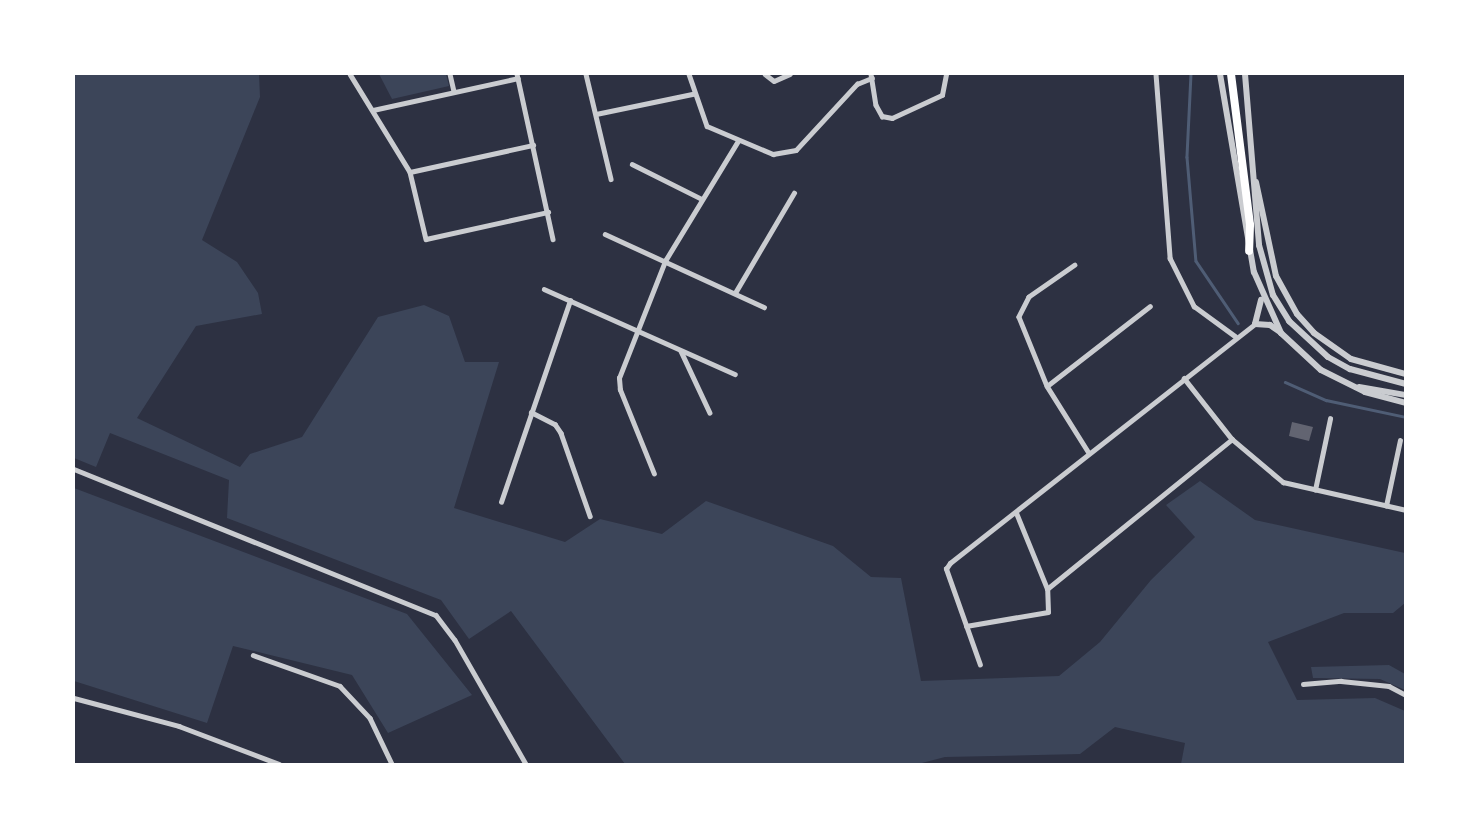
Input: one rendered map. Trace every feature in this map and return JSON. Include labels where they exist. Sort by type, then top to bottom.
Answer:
[{"type":"highway","points":[[1231,74],[1250,225],[1249,251]]},
{"type":"street","points":[[350,74],[410,172],[426,239],[548,212]]},
{"type":"street","points":[[450,74],[454,92]]},
{"type":"street","points":[[586,74],[611,179]]},
{"type":"street","points":[[689,74],[693,94],[706,126],[773,155],[796,150],[857,84],[872,76],[876,105],[882,116],[892,118],[942,95],[946,74]]},
{"type":"street","points":[[765,74],[774,81],[790,74]]},
{"type":"street","points":[[1156,74],[1170,258],[1195,306],[1235,336]]},
{"type":"street","points":[[980,665],[946,569],[1235,336],[1255,324],[1260,317],[1260,295],[1249,251],[1220,74]]},
{"type":"street","points":[[1245,74],[1264,271],[1289,321],[1328,357],[1350,369],[1405,384]]},
{"type":"street","points":[[373,110],[517,76],[553,239]]},
{"type":"street","points":[[596,114],[693,94]]},
{"type":"street","points":[[654,474],[620,390],[619,377],[665,261],[738,141]]},
{"type":"street","points":[[410,172],[533,145]]},
{"type":"street","points":[[632,164],[702,199]]},
{"type":"street","points":[[1254,177],[1262,196],[1276,276],[1297,314],[1321,340],[1351,359],[1405,374]]},
{"type":"street","points":[[735,293],[794,193]]},
{"type":"street","points":[[605,234],[764,307]]},
{"type":"street","points":[[1075,265],[1022,305],[1022,331],[1047,386],[1089,453]]},
{"type":"street","points":[[544,289],[736,374]]},
{"type":"street","points":[[1260,295],[1281,333]]},
{"type":"street","points":[[500,502],[570,301]]},
{"type":"street","points":[[1047,386],[1150,306]]},
{"type":"street","points":[[1255,324],[1270,325],[1321,370],[1356,386],[1405,402]]},
{"type":"street","points":[[680,349],[710,413]]},
{"type":"street","points":[[1184,378],[1232,439],[1283,482],[1405,510]]},
{"type":"street","points":[[1356,386],[1405,395]]},
{"type":"street","points":[[531,412],[555,424],[561,433],[590,516]]},
{"type":"street","points":[[1315,490],[1330,419]]},
{"type":"street","points":[[1047,589],[1232,439]]},
{"type":"street","points":[[1386,506],[1400,440]]},
{"type":"street","points":[[74,469],[436,615],[455,640],[526,765]]},
{"type":"street","points":[[967,626],[1045,613],[1047,589],[1016,513]]},
{"type":"street","points":[[253,655],[340,686],[370,718],[392,765]]},
{"type":"street","points":[[1303,684],[1341,681],[1377,684],[1405,695]]},
{"type":"street","points":[[74,698],[179,726],[279,765]]},
{"type":"shaded area","points":[[74,74],[259,74],[260,97],[202,240],[237,262],[258,293],[262,314],[196,326],[137,418],[240,467],[250,454],[302,437],[378,317],[424,305],[449,316],[465,362],[499,362],[454,508],[565,542],[600,519],[662,534],[706,501],[833,546],[871,577],[901,578],[921,681],[1059,676],[1100,642],[1151,580],[1195,537],[1166,505],[1200,481],[1255,520],[1405,553],[1405,603],[1393,613],[1344,613],[1268,642],[1297,700],[1375,698],[1405,711],[1405,764],[1181,764],[1185,743],[1115,727],[1080,754],[945,757],[918,764],[625,764],[511,611],[469,639],[441,600],[227,518],[229,480],[110,433],[96,467],[74,458]]},
{"type":"shaded area","points":[[379,74],[446,74],[449,86],[392,99]]},
{"type":"shaded area","points":[[74,488],[407,614],[472,695],[388,733],[352,675],[233,646],[207,723],[74,681]]},
{"type":"shaded area","points":[[1389,665],[1405,674],[1405,690],[1380,679],[1313,678],[1311,667]]},
{"type":"building","points":[[1292,422],[1313,427],[1309,441],[1289,436]]},
{"type":"waterway","points":[[1191,74],[1187,157],[1196,261],[1238,323]]},
{"type":"waterway","points":[[1285,382],[1326,400],[1406,417]]}]
